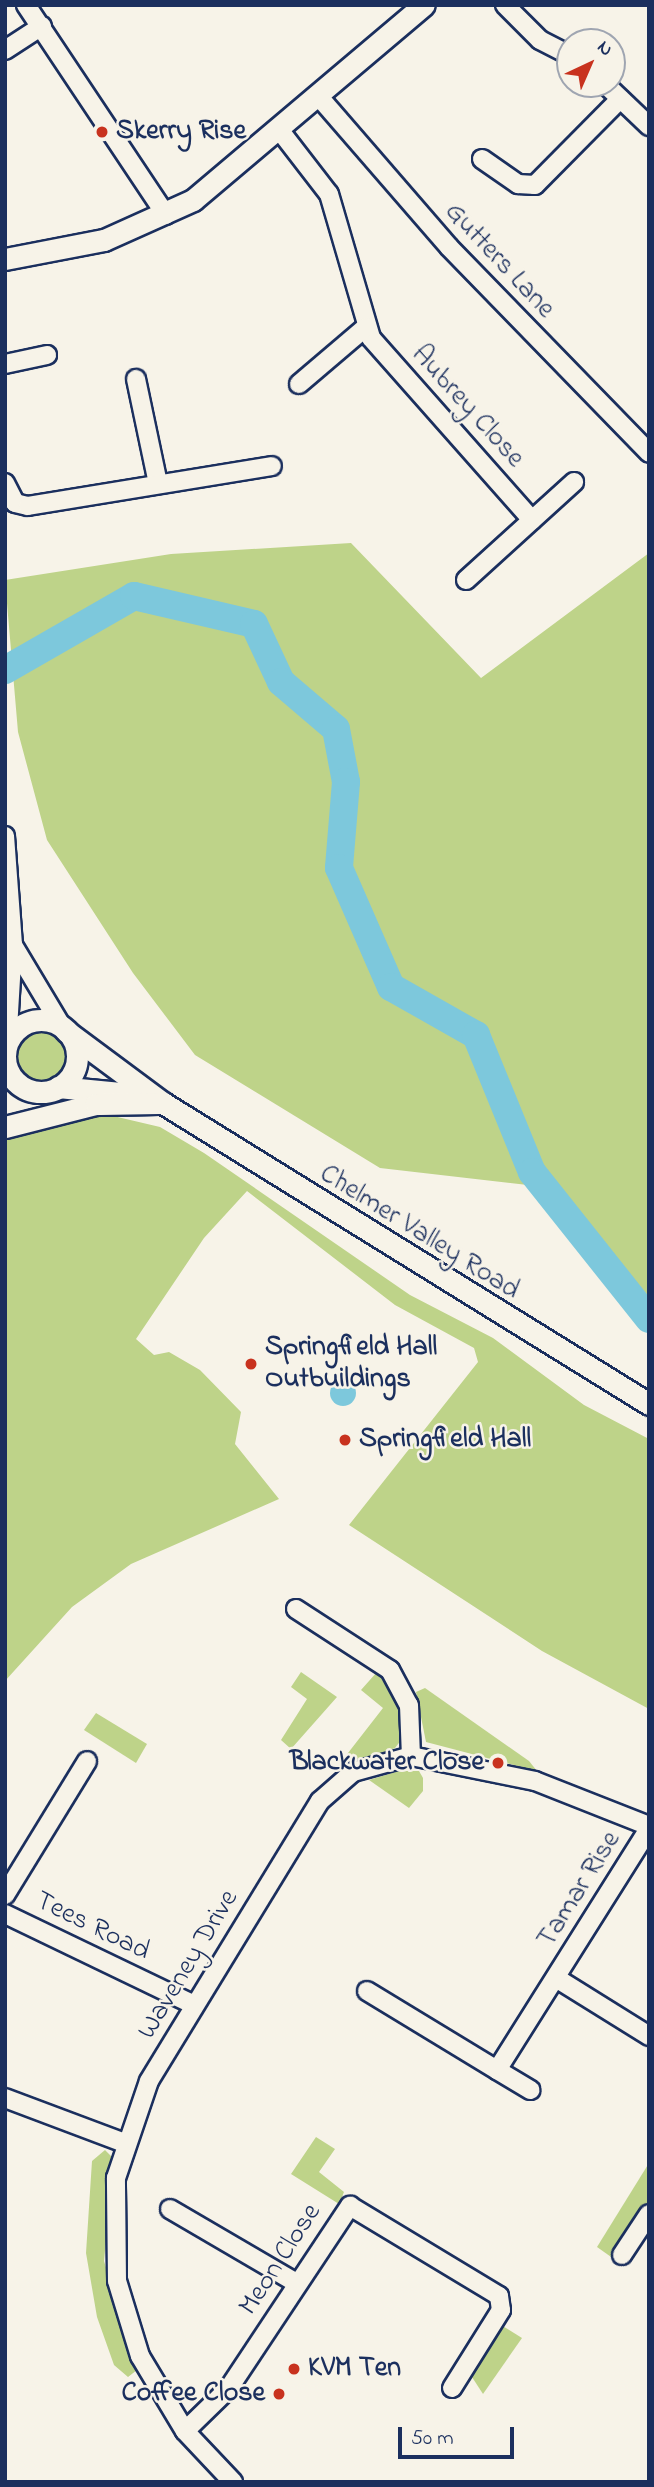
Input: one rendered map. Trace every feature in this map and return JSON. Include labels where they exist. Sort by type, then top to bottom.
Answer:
[{"type":"main road","points":[[5,259],[85,245],[166,215],[220,183],[425,5]]},
{"type":"main road","points":[[5,1112],[51,1089],[76,1061],[64,1029],[31,1022],[6,1050],[15,1081],[51,1089]]},
{"type":"main road","name":"Chelmer Valley Road","points":[[64,1029],[163,1103],[649,1404]]},
{"type":"main road","name":"Chelmer Valley Road","points":[[51,1089],[116,1091],[163,1103]]},
{"type":"main road","points":[[5,1127],[96,1104],[163,1103]]},
{"type":"street","points":[[26,5],[166,215]]},
{"type":"street","points":[[505,5],[540,40],[556,48]]},
{"type":"street","points":[[5,50],[42,26]]},
{"type":"street","name":"Gutters Lane","points":[[320,98],[449,247],[649,453]]},
{"type":"street","points":[[482,159],[518,184],[535,185],[620,99],[649,126]]},
{"type":"street","name":"Aubrey Close","points":[[281,132],[329,194],[366,327],[532,520]]},
{"type":"street","points":[[299,384],[366,327]]},
{"type":"street","points":[[5,364],[47,355]]},
{"type":"street","points":[[136,379],[158,483]]},
{"type":"street","points":[[5,483],[15,503],[28,506],[272,466]]},
{"type":"street","points":[[466,580],[574,482]]},
{"type":"street","points":[[5,836],[13,945],[6,1050]]},
{"type":"street","points":[[13,945],[64,1029]]},
{"type":"street","points":[[296,1609],[390,1670],[409,1705],[411,1756]]},
{"type":"street","name":"Waveney Drive","points":[[233,2482],[184,2431],[148,2375],[117,2281],[113,2211],[125,2143],[149,2081],[328,1792],[375,1762],[411,1756],[536,1781],[649,1828]]},
{"type":"street","name":"Tees Road","points":[[5,1895],[87,1761]]},
{"type":"street","name":"Tamar Rise","points":[[498,2070],[649,1828]]},
{"type":"street","name":"Tees Road","points":[[5,1914],[194,2005]]},
{"type":"street","name":"Tamar Rise","points":[[556,1978],[649,2036]]},
{"type":"street","points":[[367,1991],[530,2090]]},
{"type":"street","points":[[5,2098],[125,2143]]},
{"type":"street","name":"Meon Close","points":[[184,2431],[229,2388],[295,2283],[349,2206],[484,2283],[499,2296],[500,2310],[453,2388]]},
{"type":"street","points":[[170,2209],[295,2283]]},
{"type":"street","points":[[622,2255],[649,2214]]},
{"type":"green space","points":[[351,543],[481,678],[649,553],[649,1297],[554,1188],[380,1168],[195,1055],[133,973],[47,840],[18,732],[5,580],[171,554]]},
{"type":"green space","points":[[41,1031],[59,1038],[66,1056],[59,1074],[41,1081],[23,1074],[16,1056],[23,1038]]},
{"type":"green space","points":[[109,1115],[160,1127],[204,1153],[410,1295],[493,1338],[584,1405],[649,1439],[649,1709],[542,1651],[349,1525],[478,1362],[474,1348],[395,1305],[247,1191],[204,1238],[136,1339],[154,1355],[169,1352],[200,1370],[241,1412],[235,1444],[279,1499],[131,1564],[72,1607],[5,1681],[5,1133],[50,1120]]},
{"type":"green space","points":[[301,1672],[337,1697],[291,1749],[281,1740],[307,1699],[291,1687]]},
{"type":"green space","points":[[377,1672],[401,1708],[402,1739],[395,1748],[346,1767],[341,1762],[383,1708],[361,1690]]},
{"type":"green space","points":[[425,1688],[529,1761],[537,1771],[426,1742],[416,1692]]},
{"type":"green space","points":[[96,1713],[147,1744],[136,1763],[84,1730]]},
{"type":"green space","points":[[399,1771],[419,1771],[423,1778],[423,1791],[409,1808],[369,1780]]},
{"type":"green space","points":[[316,2137],[335,2149],[319,2172],[344,2192],[339,2204],[291,2174]]},
{"type":"green space","points":[[105,2150],[114,2159],[104,2261],[137,2370],[128,2377],[114,2365],[97,2317],[86,2253],[92,2161]]},
{"type":"green space","points":[[649,2163],[649,2202],[614,2259],[597,2247]]},
{"type":"green space","points":[[501,2325],[522,2338],[483,2394],[470,2374]]},
{"type":"water","points":[[343,1380],[352,1384],[356,1393],[352,1402],[343,1406],[334,1402],[330,1393],[334,1384]]},
{"type":"waterway","points":[[5,670],[134,596],[254,624],[281,682],[336,729],[346,782],[339,868],[391,987],[476,1035],[532,1172],[649,1319]]},
{"type":"place","name":"Skerry Rise","points":[[102,132]]},
{"type":"place","name":"Springfield Hall Outbuildings","points":[[251,1364]]},
{"type":"place","name":"Springfield Hall","points":[[345,1440]]},
{"type":"place","name":"Blackwater Close","points":[[498,1763]]},
{"type":"place","name":"KVM Ten","points":[[294,2369]]},
{"type":"place","name":"Coffee Close","points":[[279,2394]]}]
